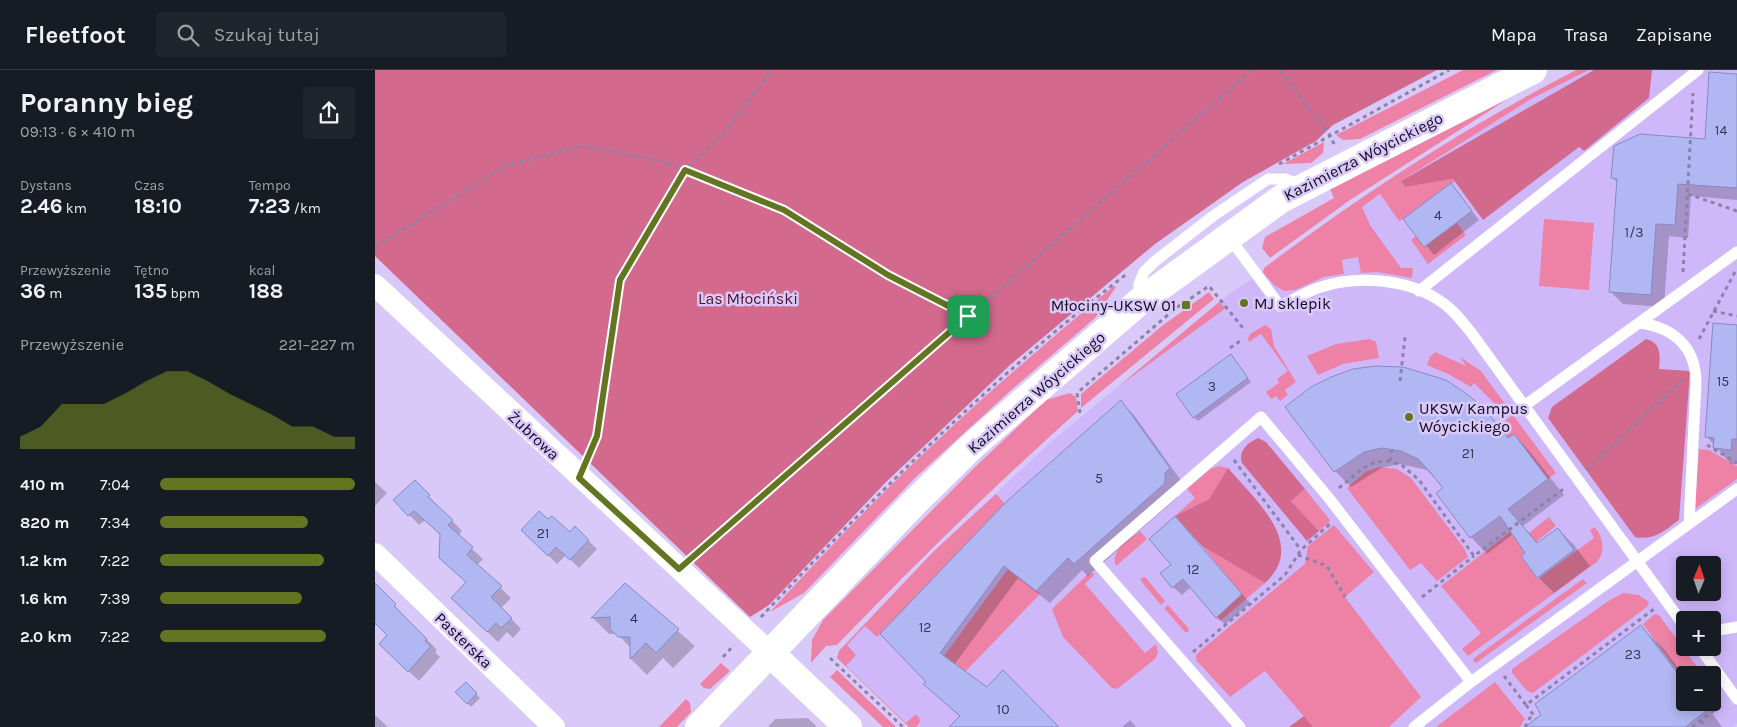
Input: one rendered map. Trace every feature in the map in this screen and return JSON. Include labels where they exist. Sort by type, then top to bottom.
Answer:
[{"type":"street","name":"Kazimierza Wóycickiego","points":[[699,727],[915,502],[973,445],[1139,302],[1268,207],[1304,186],[1533,70]]},
{"type":"street","name":"Żubrowa","points":[[375,284],[579,478],[848,727]]},
{"type":"street","name":"Pasterska","points":[[375,554],[554,727]]},
{"type":"lane","points":[[1419,290],[1696,71]]},
{"type":"lane","points":[[1139,302],[1139,284],[1144,272],[1213,216],[1268,179],[1285,179],[1304,186]]},
{"type":"lane","points":[[1228,236],[1280,306],[1321,287],[1347,282],[1386,282],[1419,290],[1436,298],[1458,316],[1676,615]]},
{"type":"lane","points":[[1524,406],[1737,252]]},
{"type":"lane","points":[[1641,323],[1661,327],[1673,333],[1695,362],[1689,524]]},
{"type":"lane","points":[[1240,727],[1095,561],[1261,417],[1342,515],[1471,682]]},
{"type":"lane","points":[[1414,727],[1471,682],[1737,490]]},
{"type":"lane","points":[[1721,630],[1737,627]]},
{"type":"lane","points":[[1706,656],[1737,698]]},
{"type":"path","points":[[579,478],[597,436],[620,280],[685,170],[726,131],[771,70]]},
{"type":"path","points":[[679,569],[1252,70]]},
{"type":"path","points":[[1280,70],[1329,134],[1449,70]]},
{"type":"path","points":[[1682,292],[1696,71]]},
{"type":"path","points":[[375,247],[507,165],[583,146],[662,161],[784,210],[888,275],[968,316]]},
{"type":"path","points":[[1688,194],[1737,211]]},
{"type":"path","points":[[1587,471],[1679,382],[1696,372],[1699,336],[1737,269]]},
{"type":"path","points":[[1080,413],[1077,393],[1176,308],[1209,286],[1243,328]]},
{"type":"path","points":[[1713,311],[1737,316]]},
{"type":"path","points":[[1400,380],[1405,337]]},
{"type":"path","points":[[1230,348],[1240,341]]},
{"type":"path","points":[[1693,438],[1737,462]]},
{"type":"path","points":[[1225,448],[1301,550]]},
{"type":"path","points":[[1390,462],[1392,449]]},
{"type":"path","points":[[1344,484],[1369,464],[1390,462],[1409,470],[1419,480],[1474,556]]},
{"type":"path","points":[[1412,605],[1569,485]]},
{"type":"path","points":[[1183,660],[1285,575],[1301,550],[1342,515]]},
{"type":"path","points":[[1298,555],[1327,566],[1345,597]]},
{"type":"path","points":[[1526,705],[1652,610]]},
{"type":"path","points":[[830,658],[903,727]]},
{"type":"path","points":[[1502,673],[1536,718]]},
{"type":"path","points":[[1693,727],[1714,711]]},
{"type":"path","points":[[1525,727],[1532,714]]},
{"type":"path","points":[[1701,721],[1706,727]]},
{"type":"shaded area","points":[[1463,70],[1497,70],[1360,139],[1343,140],[1336,135]]},
{"type":"shaded area","points":[[1576,70],[1589,70],[1531,99],[1401,181],[1405,187],[1453,179],[1455,181],[1403,219],[1399,221],[1380,194],[1362,207],[1370,225],[1401,268],[1413,268],[1412,278],[1377,272],[1361,273],[1358,257],[1342,260],[1344,274],[1324,277],[1295,290],[1284,291],[1274,285],[1263,272],[1264,268],[1301,241],[1416,162],[1495,114]]},
{"type":"shaded area","name":"UKSW Kampus Wóycickiego","points":[[1589,70],[1737,70],[1737,724],[1733,727],[909,727],[837,658],[839,651],[934,551],[1052,441],[1233,291],[1350,216],[1374,198],[1531,99]]},
{"type":"shaded area","points":[[1508,99],[1350,200],[1270,258],[1262,248],[1265,237],[1334,198],[1330,189]]},
{"type":"shaded area","points":[[1324,142],[1323,153],[1311,163],[1283,164]]},
{"type":"shaded area","points":[[1544,219],[1594,223],[1589,290],[1539,286]]},
{"type":"shaded area","points":[[1457,223],[1466,235],[1428,264],[1411,240],[1416,236],[1424,247]]},
{"type":"shaded area","points":[[1114,286],[1116,287],[1095,318],[1009,392],[915,478],[804,593],[770,612],[915,461],[1002,381]]},
{"type":"shaded area","points":[[1209,292],[1214,299],[1081,408],[1081,394],[1162,326]]},
{"type":"shaded area","points":[[1219,302],[1226,308],[1119,386]]},
{"type":"shaded area","points":[[1265,325],[1271,329],[1274,346],[1296,382],[1285,390],[1288,395],[1280,401],[1276,396],[1271,399],[1266,392],[1279,383],[1277,379],[1288,371],[1261,334],[1249,342],[1248,339],[1250,334]]},
{"type":"shaded area","points":[[1370,339],[1376,342],[1379,358],[1343,364],[1318,375],[1307,356],[1336,344]]},
{"type":"shaded area","points":[[1435,352],[1466,366],[1460,357],[1481,371],[1508,408],[1503,412],[1474,383],[1471,387],[1427,365],[1430,357]]},
{"type":"shaded area","points":[[1070,393],[1076,397],[1078,411],[955,526],[837,645],[826,646],[811,663],[812,640],[823,620],[974,468],[1046,400]]},
{"type":"shaded area","points":[[1513,415],[1556,473],[1548,479],[1514,434],[1508,439],[1501,430],[1507,426],[1505,421]]},
{"type":"shaded area","points":[[1699,449],[1709,450],[1737,466],[1737,479],[1695,509]]},
{"type":"shaded area","points":[[1219,466],[1228,468],[1209,499],[1175,516],[1195,498],[1187,489],[1210,469]]},
{"type":"shaded area","points":[[1379,467],[1397,469],[1411,478],[1464,548],[1468,557],[1437,581],[1421,563],[1410,570],[1347,488],[1365,472]]},
{"type":"shaded area","points":[[1305,489],[1330,520],[1319,531],[1291,501]]},
{"type":"shaded area","points":[[996,494],[1029,531],[996,513],[877,637],[865,626],[847,645],[856,655],[846,666],[906,723],[915,715],[919,717],[920,722],[916,727],[909,727],[837,658],[839,651],[934,551]]},
{"type":"shaded area","points":[[1549,517],[1556,526],[1536,542],[1529,533]]},
{"type":"shaded area","points":[[1334,525],[1374,572],[1345,597],[1421,697],[1389,727],[1313,727],[1265,671],[1230,697],[1196,660],[1196,655],[1200,651],[1305,564],[1308,546]]},
{"type":"shaded area","points":[[1595,527],[1602,544],[1602,553],[1597,562],[1468,656],[1462,649],[1481,633],[1441,586],[1510,532],[1526,552],[1521,556],[1538,579],[1594,538],[1590,530]]},
{"type":"shaded area","points":[[1140,531],[1147,539],[1116,566],[1115,560],[1118,550]]},
{"type":"shaded area","points":[[1202,546],[1265,583],[1220,621],[1216,618],[1242,594]]},
{"type":"shaded area","points":[[1008,569],[1040,594],[965,672],[944,656]]},
{"type":"shaded area","points":[[1088,574],[1095,574],[1085,584],[1145,653],[1156,644],[1158,652],[1155,659],[1117,689],[1112,688],[1063,637],[1052,609]]},
{"type":"shaded area","points":[[1145,577],[1165,601],[1161,605],[1141,581],[1141,578]]},
{"type":"shaded area","points":[[1583,579],[1587,583],[1476,663],[1473,661],[1474,658]]},
{"type":"shaded area","points":[[1623,593],[1639,595],[1649,602],[1648,606],[1533,693],[1527,691],[1512,673],[1512,669],[1610,600]]},
{"type":"shaded area","points":[[1168,605],[1189,629],[1188,632],[1185,632],[1164,608]]},
{"type":"shaded area","points":[[1655,614],[1659,615],[1676,638],[1676,656],[1689,656],[1696,666],[1676,666],[1676,669],[1643,624]]},
{"type":"shaded area","points":[[721,663],[730,671],[710,689],[704,688],[700,684]]},
{"type":"shaded area","points":[[837,670],[896,727],[883,727],[830,677]]},
{"type":"shaded area","points":[[1495,682],[1525,719],[1520,727],[1436,727]]},
{"type":"shaded area","points":[[686,699],[690,703],[691,712],[677,727],[659,727]]},
{"type":"green space","name":"Las Młociński","points":[[375,70],[1437,70],[1333,125],[1316,141],[1243,182],[1155,244],[1010,365],[886,482],[769,605],[750,617],[375,256]]},
{"type":"green space","points":[[1594,70],[1652,70],[1649,98],[1584,151],[1579,147],[1483,220],[1453,179],[1405,187],[1401,181]]},
{"type":"green space","points":[[1646,339],[1655,344],[1659,351],[1659,369],[1690,371],[1679,520],[1659,534],[1642,538],[1635,537],[1548,418],[1552,407]]},
{"type":"green space","points":[[1258,438],[1266,442],[1305,489],[1291,501],[1319,531],[1307,541],[1242,463],[1242,451],[1250,442]]},
{"type":"green space","points":[[1228,468],[1263,508],[1273,523],[1279,538],[1281,553],[1277,568],[1265,583],[1202,546],[1175,516],[1209,499]]},
{"type":"green space","points":[[1304,716],[1313,727],[1289,727]]},
{"type":"building","points":[[1709,72],[1737,74],[1737,188],[1678,184],[1675,225],[1656,224],[1651,295],[1609,292],[1617,179],[1611,178],[1614,146],[1640,134],[1705,139]]},
{"type":"building","points":[[1451,183],[1472,211],[1424,247],[1403,219]]},
{"type":"building","points":[[1713,323],[1737,325],[1737,439],[1732,439],[1731,450],[1713,448],[1714,438],[1705,437]]},
{"type":"building","points":[[1231,354],[1248,378],[1193,418],[1176,394]]},
{"type":"building","points":[[1375,366],[1403,367],[1446,380],[1483,407],[1508,438],[1514,434],[1548,479],[1508,509],[1537,543],[1558,528],[1574,550],[1537,578],[1521,556],[1525,553],[1500,516],[1470,538],[1436,493],[1443,488],[1418,459],[1401,451],[1382,448],[1364,452],[1334,472],[1285,407],[1311,387],[1331,377],[1353,369]]},
{"type":"building","points":[[1121,400],[1170,468],[1165,473],[1165,483],[1074,564],[1068,558],[1036,591],[1004,566],[940,653],[987,687],[1003,670],[1059,727],[949,727],[960,716],[923,684],[926,682],[880,634],[1007,501]]},
{"type":"building","points":[[415,480],[430,495],[428,497],[453,520],[448,525],[473,547],[467,555],[502,586],[491,597],[512,618],[501,628],[496,623],[487,632],[451,598],[466,582],[439,558],[440,534],[414,511],[408,516],[393,500]]},
{"type":"building","points":[[539,511],[548,519],[552,516],[570,532],[575,526],[589,540],[570,560],[556,547],[548,556],[521,530]]},
{"type":"building","points":[[1175,516],[1242,594],[1216,618],[1183,579],[1172,588],[1160,573],[1171,565],[1149,539]]},
{"type":"building","points":[[375,583],[396,604],[394,606],[427,639],[425,641],[431,646],[408,672],[379,644],[387,635],[375,623]]},
{"type":"building","points":[[625,583],[679,629],[656,653],[646,643],[630,659],[630,637],[618,637],[610,629],[610,617],[591,618]]},
{"type":"building","points":[[1641,625],[1676,671],[1676,711],[1706,711],[1685,727],[1525,727],[1541,715],[1535,704]]},
{"type":"building","points":[[466,682],[477,693],[467,704],[455,692]]},
{"type":"place","name":"MJ sklepik","points":[[1244,303]]},
{"type":"place","name":"Młociny-UKSW 01","points":[[1186,305]]},
{"type":"place","name":"UKSW Kampus Wóycickiego","points":[[1409,417]]},
{"type":"route","points":[[685,170],[709,178],[784,210],[888,275],[968,316],[679,569],[579,478],[597,436],[620,280],[685,170]]}]
